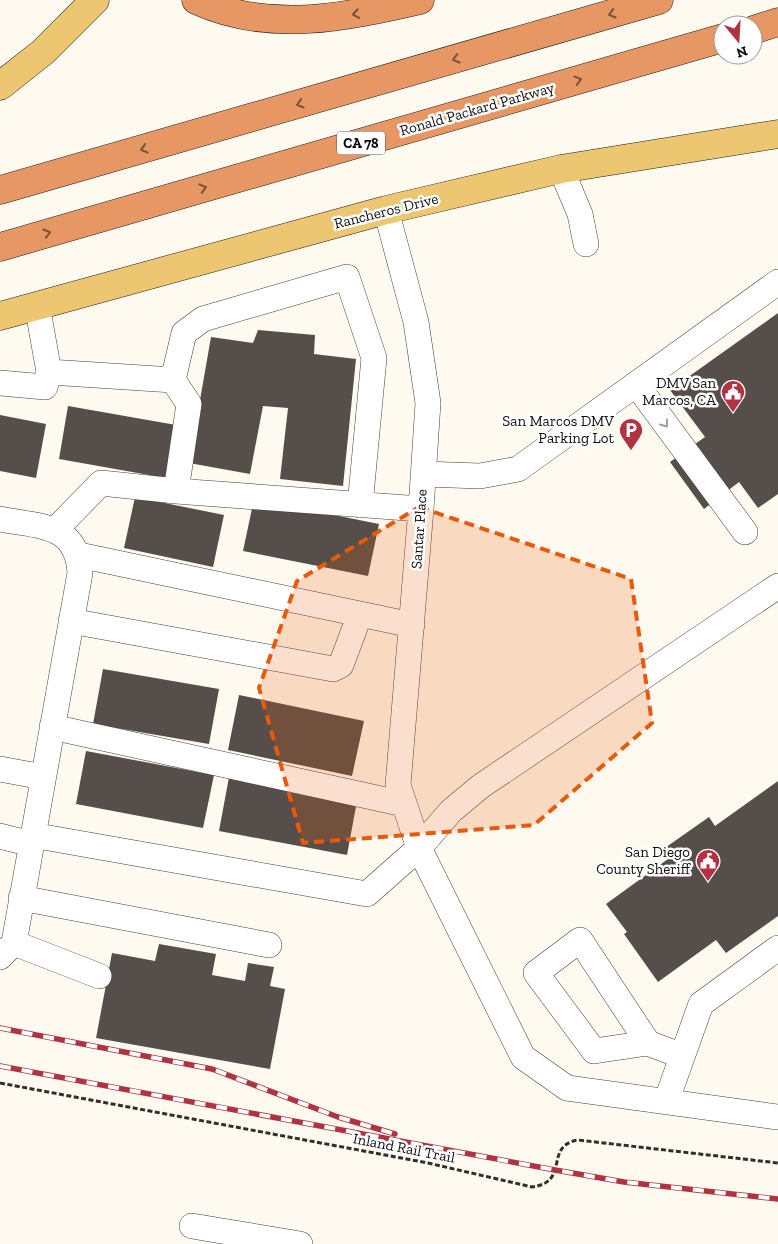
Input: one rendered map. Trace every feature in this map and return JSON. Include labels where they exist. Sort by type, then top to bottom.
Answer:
[{"type":"highway","points":[[196,0],[212,7],[247,16],[289,21],[355,14],[420,0]]},
{"type":"highway","points":[[0,190],[659,0]]},
{"type":"highway","points":[[763,27],[778,22]]},
{"type":"highway","name":"Ronald Packard Parkway","points":[[0,247],[713,41]]},
{"type":"main road","points":[[0,86],[43,52],[95,0]]},
{"type":"main road","name":"Rancheros Drive","points":[[0,316],[386,210],[560,169],[778,134]]},
{"type":"street","points":[[580,214],[588,165]]},
{"type":"street","points":[[560,169],[580,214],[586,244]]},
{"type":"street","name":"Santar Place","points":[[386,210],[416,322],[428,403],[424,474],[398,785],[418,848],[523,1057],[566,1088],[778,1117]]},
{"type":"street","points":[[176,491],[189,404],[173,380],[184,333],[203,319],[347,277],[374,358],[360,505]]},
{"type":"street","points":[[424,474],[480,476],[518,469],[778,282]]},
{"type":"street","points":[[0,384],[45,387],[49,372],[37,305]]},
{"type":"street","points":[[49,372],[173,380]]},
{"type":"street","points":[[636,384],[745,532]]},
{"type":"street","points":[[54,530],[101,483],[176,491],[421,508]]},
{"type":"street","points":[[0,519],[54,530],[66,537],[79,555],[80,573],[31,840],[14,906],[7,950],[99,976]]},
{"type":"street","points":[[79,555],[412,625]]},
{"type":"street","points":[[0,836],[367,894],[418,848],[451,811],[481,786],[778,586]]},
{"type":"street","points":[[71,621],[333,669],[341,665],[360,614]]},
{"type":"street","points":[[52,727],[404,804]]},
{"type":"street","points":[[0,769],[43,777]]},
{"type":"street","points":[[14,906],[269,945]]},
{"type":"street","points":[[648,1043],[580,940],[536,973],[594,1050],[648,1043],[682,1056]]},
{"type":"street","points":[[666,1102],[701,1004],[778,948]]},
{"type":"street","points":[[192,1226],[300,1244]]},
{"type":"path","name":"Inland Rail Trail","points":[[0,1083],[428,1163],[532,1187],[544,1185],[550,1181],[563,1146],[570,1141],[578,1140],[778,1163]]},
{"type":"highlighted area","points":[[419,507],[631,579],[652,723],[534,825],[303,843],[259,688],[297,581]]},
{"type":"building","name":"DMV San Marcos, CA","points":[[778,313],[778,494],[758,508],[739,482],[704,509],[670,462],[705,437],[670,390]]},
{"type":"building","points":[[258,330],[315,335],[314,354],[356,359],[343,486],[280,479],[288,408],[263,406],[250,474],[189,463],[211,337],[253,343]]},
{"type":"building","points":[[68,406],[176,425],[166,478],[59,459]]},
{"type":"building","points":[[0,415],[46,424],[36,478],[0,471]]},
{"type":"building","points":[[135,497],[224,515],[213,567],[124,548]]},
{"type":"building","points":[[254,499],[379,524],[368,576],[243,551]]},
{"type":"building","points":[[103,669],[219,689],[209,744],[93,724]]},
{"type":"building","points":[[239,695],[364,721],[352,776],[228,750]]},
{"type":"building","points":[[86,751],[214,775],[203,828],[76,804]]},
{"type":"building","points":[[229,777],[357,801],[347,855],[219,831]]},
{"type":"building","name":"San Diego County Sheriff","points":[[778,781],[778,916],[726,953],[716,940],[658,982],[624,934],[627,932],[606,904],[668,859],[662,850],[709,817],[715,826]]},
{"type":"building","points":[[159,944],[216,954],[212,975],[245,981],[248,963],[274,967],[270,986],[285,989],[270,1069],[96,1038],[112,953],[155,961]]},
{"type":"railway","points":[[0,1028],[212,1069],[338,1117],[395,1134]]},
{"type":"railway","points":[[0,1066],[624,1182],[778,1199]]},
{"type":"place","name":"DMV San Marcos, CA","points":[[733,413]]},
{"type":"place","name":"San Marcos DMV Parking Lot","points":[[631,451]]},
{"type":"place","name":"San Diego County Sheriff","points":[[708,882]]}]
